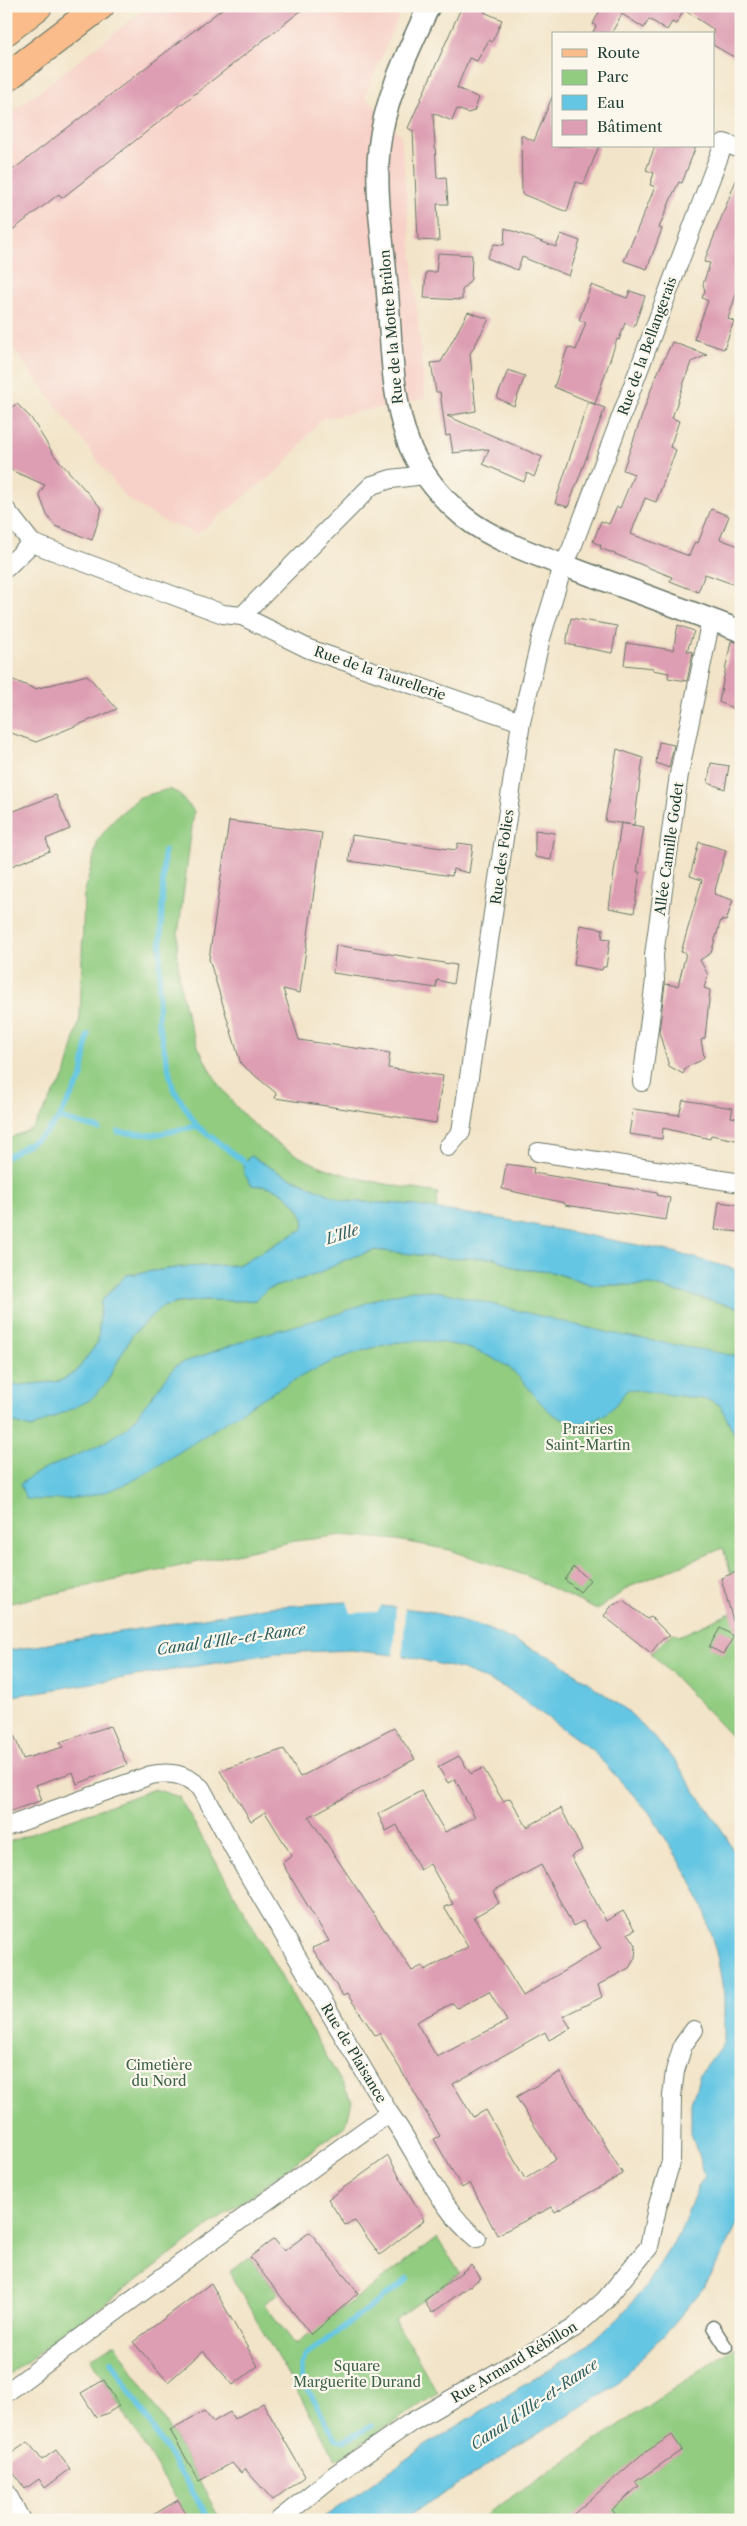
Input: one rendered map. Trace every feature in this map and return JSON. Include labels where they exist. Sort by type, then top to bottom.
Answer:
[{"type":"main road","points":[[6,31],[38,6]]},
{"type":"main road","points":[[6,78],[100,6]]},
{"type":"street","name":"Rue de la Motte Brûlon","points":[[429,6],[386,116],[379,150],[378,172],[400,413],[411,447],[424,474],[443,497],[465,518],[503,539],[563,566],[741,631]]},
{"type":"street","name":"Rue de la Bellangerais","points":[[563,566],[571,550],[724,143],[741,149]]},
{"type":"street","points":[[242,616],[372,485],[391,479],[424,474]]},
{"type":"street","points":[[6,510],[32,543],[6,568]]},
{"type":"street","name":"Rue de la Taurellerie","points":[[32,543],[223,614],[242,616],[309,648],[521,722]]},
{"type":"street","name":"Rue des Folies","points":[[448,1147],[461,1132],[521,722],[548,612],[563,566]]},
{"type":"street","name":"Allée Camille Godet","points":[[642,1082],[655,980],[654,956],[679,774],[711,619]]},
{"type":"street","points":[[538,1152],[741,1183]]},
{"type":"street","name":"Rue de Plaisance","points":[[6,1827],[151,1775],[164,1772],[190,1778],[201,1788],[245,1868],[390,2113],[207,2244],[6,2393]]},
{"type":"street","name":"Rue Armand Rébillon","points":[[279,2520],[336,2474],[410,2423],[574,2328],[605,2300],[649,2247],[657,2208],[671,2162],[672,2096],[675,2071],[683,2045],[694,2030]]},
{"type":"street","points":[[390,2113],[408,2139],[450,2213],[477,2240]]},
{"type":"street","points":[[713,2327],[726,2347]]},
{"type":"street","points":[[6,2492],[21,2520]]},
{"type":"shaded area","points":[[149,6],[403,6],[365,96],[401,136],[425,399],[321,419],[282,467],[197,534],[159,519],[125,497],[6,339],[6,117]]},
{"type":"green space","points":[[169,789],[178,793],[194,811],[178,935],[179,973],[186,1010],[198,1046],[216,1079],[239,1109],[266,1135],[298,1156],[347,1175],[438,1193],[436,1209],[403,1204],[344,1201],[278,1172],[251,1156],[252,1185],[274,1188],[287,1197],[300,1211],[303,1229],[238,1265],[182,1267],[126,1275],[101,1301],[98,1342],[76,1372],[60,1381],[13,1386],[6,1381],[6,1140],[33,1128],[65,1076],[80,1018],[84,895],[98,840],[116,817],[140,797]]},
{"type":"green space","name":"Prairies Saint-Martin","points":[[375,1250],[446,1258],[495,1258],[518,1269],[552,1272],[593,1285],[651,1285],[741,1308],[741,1606],[723,1548],[629,1587],[597,1610],[527,1576],[450,1550],[397,1540],[343,1535],[295,1541],[6,1604],[6,1420],[31,1428],[106,1383],[132,1335],[160,1308],[177,1303],[206,1300],[256,1300],[267,1289],[318,1274],[347,1259]]},
{"type":"green space","points":[[741,1606],[741,1746],[651,1653],[673,1633],[679,1636],[733,1612]]},
{"type":"green space","name":"Cimetière du Nord","points":[[154,1789],[179,1797],[352,2101],[346,2125],[6,2377],[6,1843]]},
{"type":"green space","name":"Square Marguerite Durand","points":[[437,2238],[460,2273],[395,2320],[438,2393],[336,2460],[229,2272],[250,2257],[278,2293],[264,2304],[295,2344]]},
{"type":"green space","points":[[115,2343],[170,2430],[221,2520],[189,2520],[91,2358]]},
{"type":"green space","points":[[741,2344],[741,2520],[478,2520],[725,2354]]},
{"type":"water","name":"L'Ille","points":[[251,1156],[278,1172],[344,1201],[403,1204],[508,1220],[674,1252],[741,1271],[741,1308],[651,1285],[593,1285],[552,1272],[518,1269],[495,1258],[446,1258],[375,1250],[347,1259],[318,1274],[267,1289],[256,1300],[206,1300],[177,1303],[160,1308],[132,1335],[106,1383],[90,1400],[31,1428],[6,1420],[6,1381],[13,1386],[60,1381],[76,1372],[98,1342],[101,1301],[126,1275],[182,1267],[238,1265],[303,1229],[303,1216],[292,1201],[274,1188],[252,1185],[244,1174],[244,1162]]},
{"type":"water","points":[[413,1290],[443,1292],[605,1332],[741,1357],[741,1447],[720,1405],[710,1400],[628,1389],[613,1407],[595,1420],[580,1423],[566,1421],[553,1414],[542,1404],[517,1375],[505,1365],[492,1358],[464,1347],[448,1344],[418,1341],[403,1342],[361,1351],[333,1361],[306,1374],[255,1403],[146,1473],[118,1488],[78,1498],[26,1499],[20,1484],[36,1473],[100,1445],[129,1426],[176,1365],[257,1336],[341,1313],[379,1298]]},
{"type":"water","name":"Canal d'Ille-et-Rance","points":[[345,1602],[428,1611],[481,1626],[555,1659],[628,1711],[661,1745],[676,1763],[726,1836],[741,1867],[741,2215],[724,2252],[701,2291],[666,2333],[614,2386],[402,2520],[320,2520],[425,2446],[587,2346],[619,2317],[644,2289],[680,2232],[698,2186],[705,2176],[691,2133],[691,2103],[700,2074],[724,2042],[724,1995],[717,1955],[701,1901],[689,1876],[649,1812],[592,1750],[508,1689],[463,1670],[410,1657],[351,1650],[277,1653],[6,1697],[6,1651],[270,1607]]},
{"type":"pier","points":[[347,1601],[382,1605],[377,1612],[351,1613]]},
{"type":"pier","points":[[396,1605],[405,1606],[403,1659],[393,1658]]},
{"type":"building","points":[[226,6],[307,6],[62,198],[59,194],[6,235],[6,175]]},
{"type":"building","points":[[462,6],[487,6],[484,12],[502,20],[492,42],[489,40],[477,61],[469,58],[457,88],[479,98],[474,111],[468,113],[457,109],[452,121],[433,113],[437,178],[446,177],[448,204],[437,204],[439,241],[418,240],[413,131],[408,128]]},
{"type":"building","points":[[602,6],[741,6],[741,61],[714,46],[713,29],[684,10],[676,24],[672,22],[667,30],[649,19],[644,28],[622,14],[612,32],[593,32],[596,26],[593,24]]},
{"type":"building","points":[[552,97],[552,148],[598,148],[584,184],[576,182],[567,212],[522,194],[521,135],[534,141]]},
{"type":"building","points":[[654,148],[695,148],[682,183],[679,182],[659,228],[662,229],[647,269],[624,261],[655,187],[650,185],[654,173],[646,170]]},
{"type":"building","points":[[740,170],[741,279],[728,319],[734,321],[724,349],[694,339],[708,301],[702,298],[705,291],[703,284],[710,263],[704,262]]},
{"type":"building","points":[[505,228],[556,247],[561,234],[580,241],[569,276],[522,257],[517,270],[487,258],[494,244],[504,245]]},
{"type":"building","points":[[438,253],[472,255],[471,279],[462,290],[462,300],[424,298],[426,272],[436,272]]},
{"type":"building","points":[[591,285],[627,298],[630,291],[645,296],[634,327],[625,323],[619,340],[617,339],[595,404],[554,387],[568,347],[576,350],[586,322],[579,320]]},
{"type":"building","points":[[468,312],[489,319],[470,354],[476,411],[447,416],[542,457],[534,477],[527,473],[524,482],[483,464],[489,449],[453,453],[450,435],[446,436],[440,392],[436,392],[431,363],[441,362]]},
{"type":"building","points":[[672,342],[707,355],[691,362],[672,418],[679,421],[670,447],[676,450],[656,502],[645,498],[631,534],[689,556],[695,542],[698,543],[711,509],[729,516],[720,539],[741,547],[741,587],[705,574],[698,592],[670,581],[672,577],[600,548],[601,545],[593,542],[601,521],[609,524],[617,507],[620,508],[634,474],[623,470],[654,381]]},
{"type":"building","points":[[508,370],[525,376],[514,406],[497,398]]},
{"type":"building","points":[[588,402],[605,408],[568,507],[555,503]]},
{"type":"building","points":[[17,404],[31,418],[54,455],[102,509],[92,540],[55,526],[47,515],[39,494],[45,485],[13,471],[6,463],[6,410]]},
{"type":"building","points":[[571,618],[617,626],[612,653],[566,644]]},
{"type":"building","points":[[678,625],[694,631],[687,651],[693,652],[687,681],[668,678],[669,673],[653,670],[653,668],[624,665],[627,643],[673,650]]},
{"type":"building","points":[[731,641],[741,643],[741,688],[737,710],[719,702]]},
{"type":"building","points":[[87,675],[117,709],[36,742],[6,731],[6,677],[35,689]]},
{"type":"building","points":[[659,742],[674,745],[669,768],[656,763]]},
{"type":"building","points":[[617,749],[643,758],[634,825],[605,821]]},
{"type":"building","points":[[711,763],[729,766],[725,789],[708,783]]},
{"type":"building","points":[[56,795],[70,829],[46,839],[50,851],[6,868],[6,814]]},
{"type":"building","points":[[229,821],[322,833],[300,993],[283,989],[299,1040],[390,1053],[388,1068],[443,1076],[436,1123],[275,1098],[276,1093],[241,1064],[209,959]]},
{"type":"building","points":[[621,823],[644,827],[637,872],[640,872],[634,913],[609,908]]},
{"type":"building","points":[[535,830],[555,833],[551,860],[535,857]]},
{"type":"building","points":[[352,835],[456,850],[458,843],[473,845],[469,873],[453,869],[452,876],[349,861]]},
{"type":"building","points":[[699,842],[726,850],[714,894],[733,900],[726,921],[721,920],[711,953],[700,960],[708,975],[704,988],[710,990],[705,1038],[701,1040],[704,1057],[700,1061],[686,1067],[683,1074],[669,1066],[659,1032],[665,984],[678,986],[686,953],[681,952],[702,880],[690,876]]},
{"type":"building","points":[[580,925],[603,929],[602,938],[610,939],[606,967],[603,967],[602,970],[574,965]]},
{"type":"building","points":[[336,945],[456,965],[453,984],[437,980],[436,988],[333,973]]},
{"type":"building","points":[[683,1100],[733,1108],[731,1117],[741,1119],[741,1141],[711,1135],[710,1139],[663,1128],[662,1139],[629,1134],[633,1109],[679,1115]]},
{"type":"building","points":[[506,1164],[534,1168],[533,1173],[658,1193],[657,1195],[670,1198],[666,1220],[565,1205],[565,1203],[502,1189]]},
{"type":"building","points":[[719,1202],[741,1205],[741,1232],[715,1230]]},
{"type":"building","points":[[574,1567],[590,1580],[580,1592],[565,1580]]},
{"type":"building","points":[[741,1570],[741,1631],[736,1631],[721,1578]]},
{"type":"building","points":[[623,1600],[647,1619],[651,1617],[670,1636],[661,1640],[651,1653],[604,1616],[613,1604]]},
{"type":"building","points":[[720,1628],[734,1636],[723,1654],[709,1647]]},
{"type":"building","points":[[8,1718],[23,1759],[63,1747],[60,1742],[110,1726],[127,1765],[77,1784],[73,1772],[36,1785],[42,1800],[6,1813],[6,1719]]},
{"type":"building","points":[[394,1728],[415,1759],[309,1817],[412,1971],[422,1966],[425,1970],[468,1947],[444,1907],[453,1904],[430,1864],[420,1870],[397,1825],[386,1831],[378,1814],[421,1791],[445,1832],[475,1817],[455,1779],[448,1783],[438,1767],[459,1756],[471,1774],[483,1768],[503,1801],[510,1798],[527,1827],[561,1808],[582,1850],[571,1856],[606,1921],[623,1911],[635,1930],[628,1933],[636,1945],[635,1958],[629,1968],[598,1985],[602,1997],[563,2016],[571,2028],[549,2040],[545,2032],[453,2084],[473,2117],[486,2110],[525,2179],[556,2159],[516,2097],[560,2072],[623,2174],[555,2212],[552,2207],[497,2235],[470,2183],[462,2188],[434,2139],[440,2136],[379,2033],[375,2035],[347,1994],[343,1996],[312,1948],[329,1941],[282,1863],[292,1856],[265,1812],[251,1821],[220,1771],[284,1749],[300,1777]],"holes":[[[541,1865],[573,1926],[583,1921],[601,1948],[523,1996],[474,1917],[499,1903],[493,1891]],[[489,1991],[507,2021],[437,2057],[416,2022],[453,2003],[457,2008]]]},
{"type":"building","points":[[388,2156],[424,2220],[380,2255],[355,2221],[345,2225],[328,2199]]},
{"type":"building","points":[[310,2232],[358,2293],[311,2335],[250,2257],[274,2239],[284,2251]]},
{"type":"building","points":[[471,2265],[481,2278],[432,2313],[424,2301]]},
{"type":"building","points":[[211,2283],[258,2366],[233,2385],[203,2351],[168,2382],[133,2342]]},
{"type":"building","points":[[104,2380],[119,2406],[106,2414],[96,2417],[81,2393]]},
{"type":"building","points":[[263,2403],[305,2476],[273,2500],[245,2469],[241,2473],[232,2463],[199,2481],[170,2430],[204,2411],[213,2422],[230,2412],[234,2419]]},
{"type":"building","points":[[672,2435],[682,2450],[635,2482],[639,2486],[612,2510],[621,2520],[567,2520],[641,2455]]},
{"type":"building","points":[[28,2442],[42,2460],[56,2450],[70,2469],[45,2488],[39,2479],[25,2489],[6,2462],[6,2457]]},
{"type":"building","points":[[178,2500],[187,2514],[177,2520],[145,2520]]},
{"type":"waterway","points":[[164,851],[158,1021],[173,1088],[197,1126],[244,1162]]},
{"type":"waterway","points":[[59,1118],[82,1077],[88,1035]]},
{"type":"waterway","points":[[6,1157],[45,1134],[59,1118],[99,1129]]},
{"type":"waterway","points":[[118,1132],[153,1135],[197,1126]]},
{"type":"waterway","points":[[371,2426],[344,2441],[335,2438],[301,2377],[301,2365],[305,2356],[408,2279]]},
{"type":"waterway","points":[[111,2361],[210,2520]]}]
